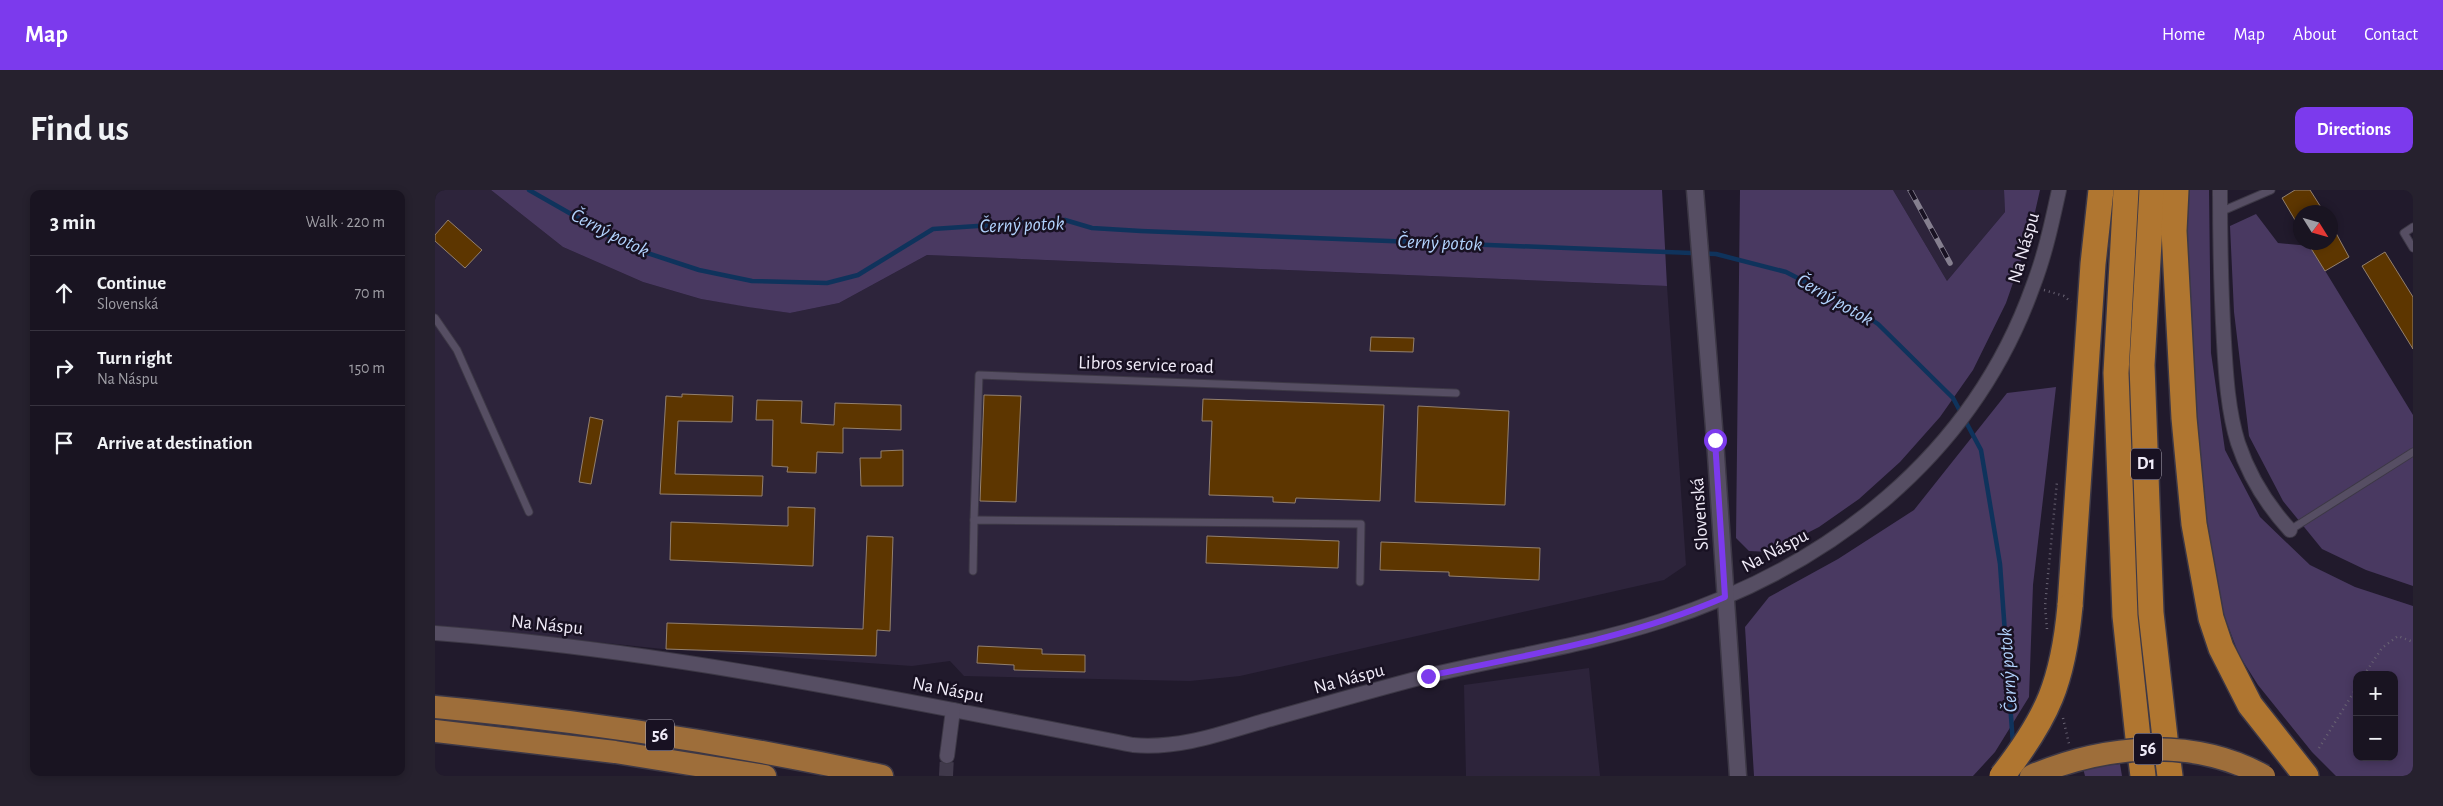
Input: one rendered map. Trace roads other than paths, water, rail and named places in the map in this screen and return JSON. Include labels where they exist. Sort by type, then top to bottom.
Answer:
[{"type":"highway","points":[[2001,776],[2037,728],[2049,705],[2063,657],[2070,606],[2093,264],[2101,190]]},
{"type":"highway","name":"D1","points":[[2126,190],[2116,372],[2125,616],[2141,758]]},
{"type":"highway","name":"D1","points":[[2152,190],[2142,365],[2151,613],[2168,758]]},
{"type":"highway","name":"D1","points":[[2176,190],[2174,231],[2184,418],[2194,524],[2211,618],[2221,648],[2250,705],[2306,776]]},
{"type":"highway","name":"56","points":[[435,708],[538,718],[702,741],[882,776]]},
{"type":"highway","name":"56","points":[[435,731],[615,752],[765,776]]},
{"type":"highway","name":"56","points":[[2031,776],[2063,762],[2100,753],[2162,749],[2197,753],[2230,762],[2264,776]]},
{"type":"street","name":"Slovenská","points":[[1695,190],[1738,776]]},
{"type":"street","name":"Na Náspu","points":[[435,633],[609,651],[810,681],[1133,745],[1180,744],[1428,676],[1600,639],[1667,619],[1725,597],[1795,565],[1845,532],[1889,497],[1934,452],[1983,386],[2009,340],[2033,286],[2050,232],[2059,190]]},
{"type":"street","points":[[2220,190],[2224,343],[2234,428],[2244,459],[2259,490],[2291,530]]},
{"type":"street","points":[[947,756],[953,710]]},
{"type":"lane","points":[[2220,212],[2271,190]]},
{"type":"lane","points":[[2413,227],[2404,233],[2413,248]]},
{"type":"lane","points":[[435,318],[457,350],[529,512]]},
{"type":"lane","name":"Libros service road","points":[[974,520],[979,375],[1456,393]]},
{"type":"lane","points":[[2291,530],[2413,452]]},
{"type":"lane","points":[[973,571],[974,520],[1361,524],[1360,582]]},
{"type":"waterway","name":"Černý potok","points":[[529,190],[629,247],[699,270],[752,281],[827,283],[858,275],[933,229],[1065,220],[1092,228],[1141,231],[1716,254],[1786,272],[1850,305],[1878,324],[1953,398],[1981,450],[2000,564],[2013,744]]},
{"type":"tunnel","points":[[946,776],[947,756]]},
{"type":"railway","points":[[1910,190],[1950,263]]}]
